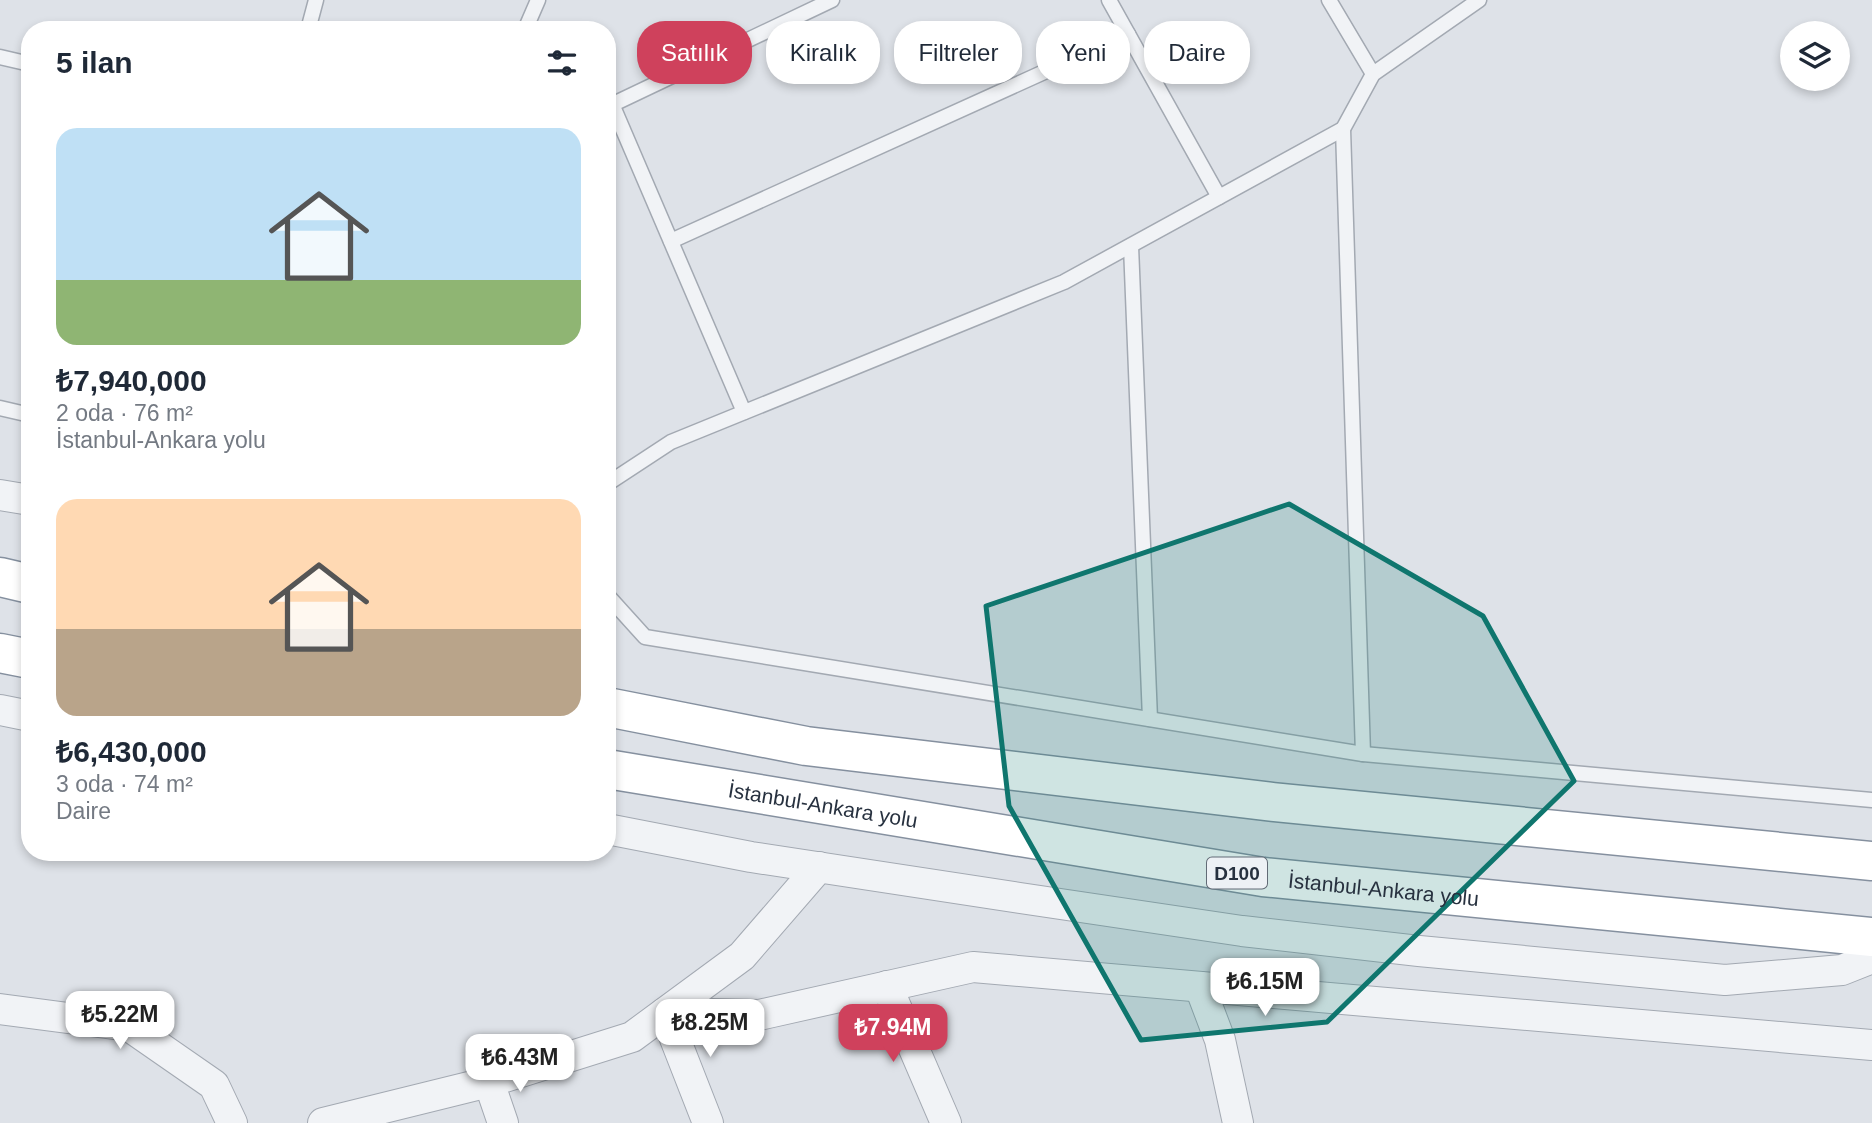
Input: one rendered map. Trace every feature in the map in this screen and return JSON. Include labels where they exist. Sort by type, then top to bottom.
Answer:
[{"type":"highway","points":[[0,577],[21,582]]},
{"type":"highway","points":[[0,653],[21,658]]},
{"type":"highway","points":[[616,709],[806,746],[1273,802],[1872,861]]},
{"type":"highway","name":"İstanbul-Ankara yolu","points":[[616,770],[1264,877],[1872,937]]},
{"type":"street","points":[[0,495],[21,498]]},
{"type":"street","points":[[0,710],[21,714]]},
{"type":"street","points":[[616,831],[751,857],[1242,931],[1419,951],[1725,980],[1842,970],[1872,958]]},
{"type":"street","points":[[323,1123],[489,1082],[632,1037],[742,956],[819,867]]},
{"type":"street","points":[[665,1013],[759,1015],[973,967],[1872,1045]]},
{"type":"street","points":[[887,986],[946,1123]]},
{"type":"street","points":[[1200,987],[1220,1040],[1238,1123]]},
{"type":"street","points":[[0,1009],[129,1026],[214,1085],[232,1123]]},
{"type":"street","points":[[665,1013],[708,1123]]},
{"type":"street","points":[[489,1082],[503,1123]]},
{"type":"lane","points":[[310,21],[316,0]]},
{"type":"lane","points":[[529,21],[538,0]]},
{"type":"lane","points":[[616,103],[832,0]]},
{"type":"lane","points":[[1109,0],[1121,21]]},
{"type":"lane","points":[[1329,0],[1373,74]]},
{"type":"lane","points":[[1363,754],[1343,130],[1373,74],[1479,0]]},
{"type":"lane","points":[[1130,38],[1219,197]]},
{"type":"lane","points":[[0,57],[21,62]]},
{"type":"lane","points":[[671,241],[1036,76]]},
{"type":"lane","points":[[616,119],[744,412]]},
{"type":"lane","points":[[616,478],[671,442],[1064,282],[1343,130]]},
{"type":"lane","points":[[1131,246],[1150,719]]},
{"type":"lane","points":[[0,408],[21,413]]},
{"type":"lane","points":[[616,605],[645,637],[1363,754],[1872,800]]},
{"type":"highlighted area","points":[[1289,504],[1483,616],[1574,781],[1327,1022],[1141,1040],[1009,806],[986,606]]}]
